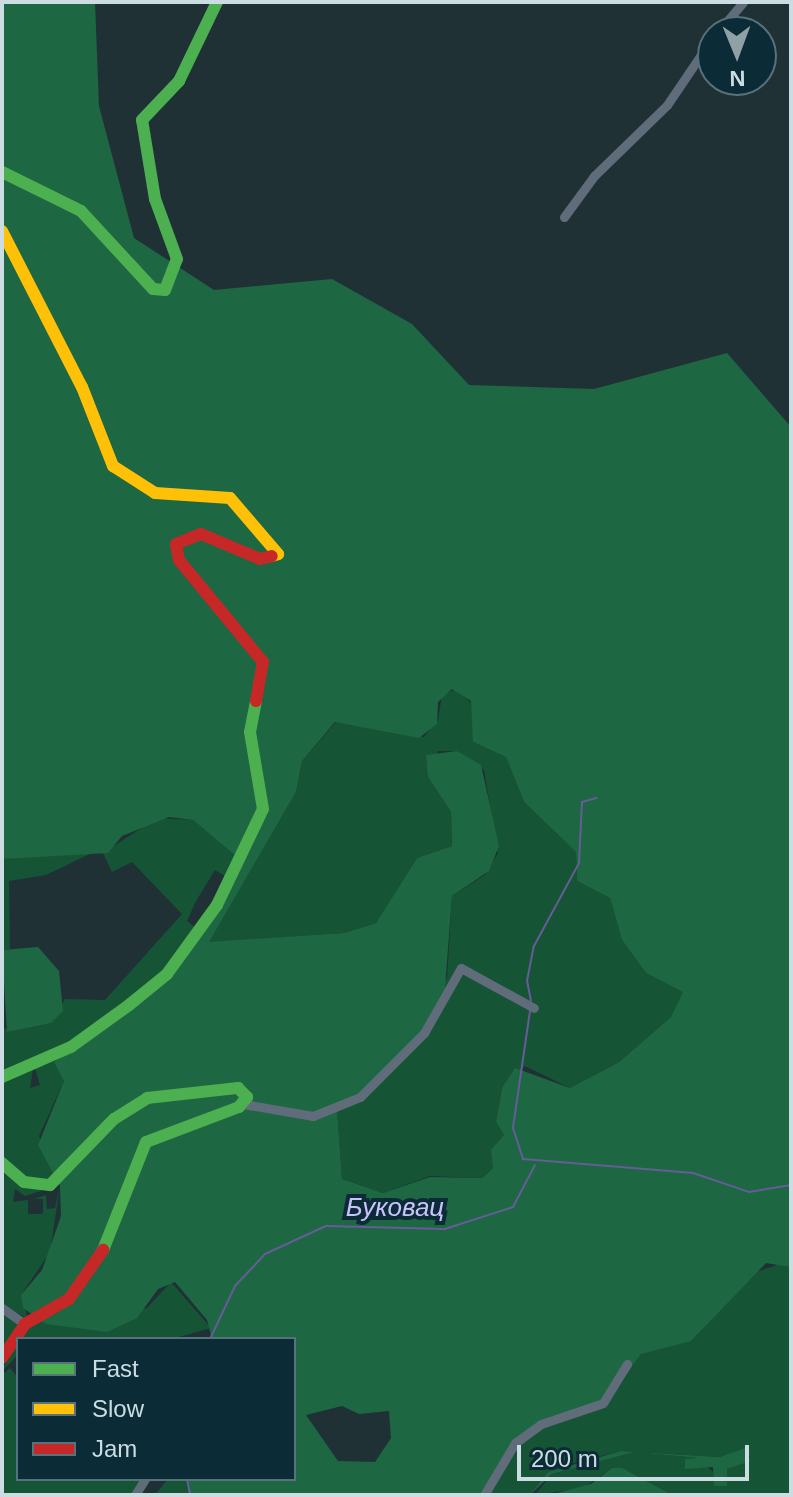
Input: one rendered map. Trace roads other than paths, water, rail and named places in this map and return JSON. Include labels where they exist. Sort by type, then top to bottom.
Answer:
[{"type":"street","points":[[2,172],[81,211],[153,289],[165,290],[177,259],[155,199],[142,120],[179,81],[217,2]]},
{"type":"street","points":[[564,217],[594,176],[667,105],[697,61]]},
{"type":"street","points":[[2,231],[82,387],[113,466],[155,493],[230,498],[278,554],[260,559],[201,534],[176,544],[179,560],[224,606],[263,662],[250,732],[263,809],[217,905],[167,974],[129,1005],[71,1047],[2,1077]]},
{"type":"street","points":[[16,1337],[25,1324],[64,1304],[107,1244],[146,1142],[243,1104],[313,1116],[360,1097],[424,1033],[461,968],[532,1007]]},
{"type":"street","points":[[2,1163],[24,1182],[50,1185],[114,1119],[147,1098],[238,1088],[243,1104]]},
{"type":"street","points":[[2,1308],[25,1324]]},
{"type":"street","points":[[2,1358],[16,1337]]},
{"type":"street","points":[[484,1495],[515,1443],[549,1421],[603,1403],[627,1364]]},
{"type":"waterway","points":[[531,1001],[527,981],[534,946],[579,863],[582,802],[596,798]]},
{"type":"waterway","name":"Буковац","points":[[530,1011],[513,1128],[523,1159],[693,1173],[749,1192],[791,1185]]},
{"type":"waterway","name":"Буковац","points":[[211,1337],[235,1286],[265,1254],[326,1226],[445,1229],[513,1207],[535,1165]]},
{"type":"waterway","name":"Буковац","points":[[187,1481],[190,1495]]}]
